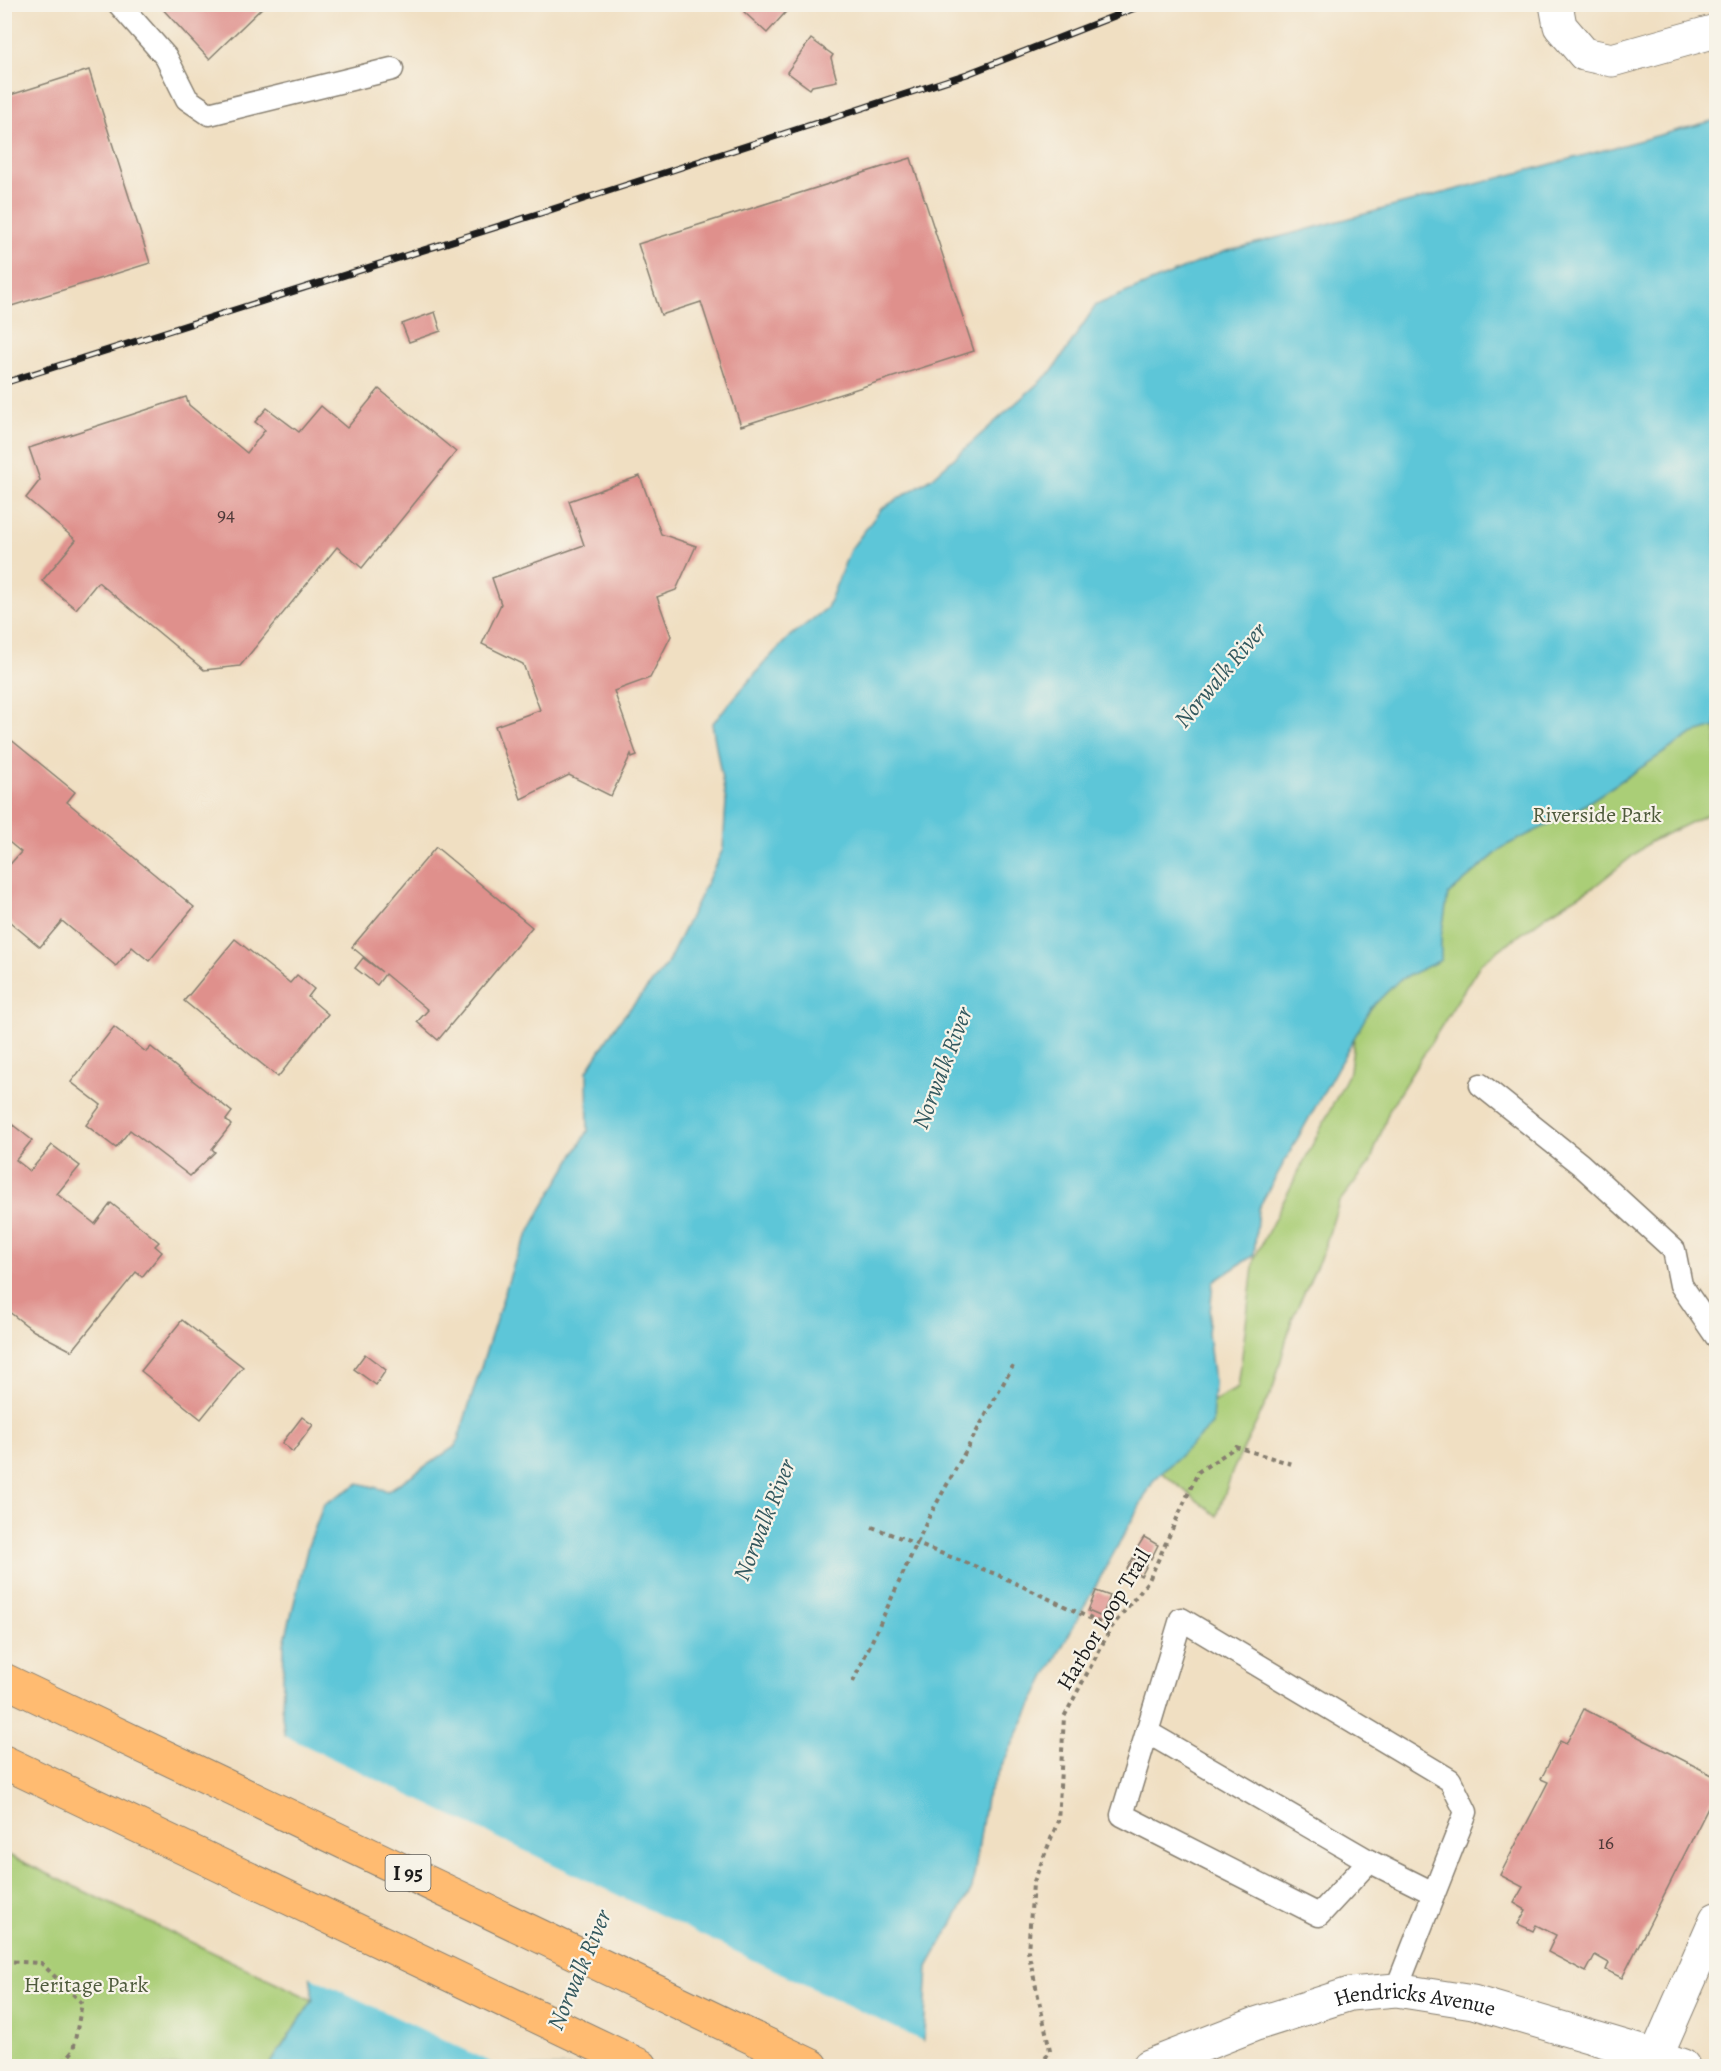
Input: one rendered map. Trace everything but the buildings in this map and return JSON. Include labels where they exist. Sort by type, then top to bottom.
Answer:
[{"type":"highway","name":"I 95","points":[[4,1680],[812,2067]]},
{"type":"highway","points":[[4,1762],[641,2067]]},
{"type":"street","points":[[1556,4],[1560,26],[1584,54],[1612,60],[1716,31]]},
{"type":"street","points":[[1670,2061],[1716,1919]]},
{"type":"street","name":"Hendricks Avenue","points":[[1149,2067],[1256,2024],[1350,1994],[1396,1990],[1473,2002],[1670,2061]]},
{"type":"lane","points":[[119,4],[166,57],[187,99],[209,114],[392,69]]},
{"type":"lane","points":[[1481,1085],[1580,1164],[1674,1250],[1681,1284],[1716,1336]]},
{"type":"lane","points":[[1369,1861],[1319,1915],[1122,1815],[1181,1619],[1450,1780],[1466,1812],[1396,1990]]},
{"type":"lane","points":[[1147,1732],[1369,1861],[1433,1893]]},
{"type":"path","points":[[853,1682],[929,1517],[1013,1366]]},
{"type":"path","name":"Harbor Loop Trail","points":[[1041,2067],[1050,2050],[1028,1951],[1033,1884],[1058,1821],[1064,1717],[1112,1628],[1149,1580],[1198,1472],[1236,1447],[1295,1465]]},
{"type":"path","points":[[872,1527],[998,1575],[1112,1628]]},
{"type":"path","points":[[4,1961],[41,1963],[82,2003],[73,2050],[60,2067]]},
{"type":"green space","name":"Riverside Park","points":[[1716,705],[1716,810],[1650,842],[1595,886],[1550,913],[1481,963],[1390,1108],[1370,1163],[1339,1202],[1323,1252],[1292,1319],[1273,1389],[1233,1470],[1217,1516],[1151,1464],[1185,1416],[1238,1388],[1254,1259],[1350,1071],[1361,985],[1450,869]]},
{"type":"green space","name":"Heritage Park","points":[[4,1853],[313,2000],[269,2066],[5,2066]]},
{"type":"water","name":"Norwalk River","points":[[1716,120],[1716,727],[1692,734],[1574,812],[1505,846],[1448,895],[1441,937],[1441,960],[1399,980],[1371,1008],[1258,1209],[1254,1255],[1213,1282],[1208,1333],[1214,1383],[1212,1425],[1154,1480],[1046,1676],[986,1798],[972,1889],[928,1967],[922,2066],[269,2066],[313,2000],[282,1714],[284,1644],[308,1546],[324,1504],[359,1483],[388,1491],[456,1446],[515,1260],[542,1208],[588,1131],[587,1071],[617,1024],[666,966],[723,849],[726,802],[712,724],[788,638],[827,608],[850,550],[881,509],[932,478],[1053,370],[1096,305],[1223,252]]},
{"type":"pier","points":[[281,1734],[927,2043],[925,2066],[499,2066],[307,1975]]},
{"type":"railway","points":[[4,383],[550,210],[967,74],[1145,4]]}]
